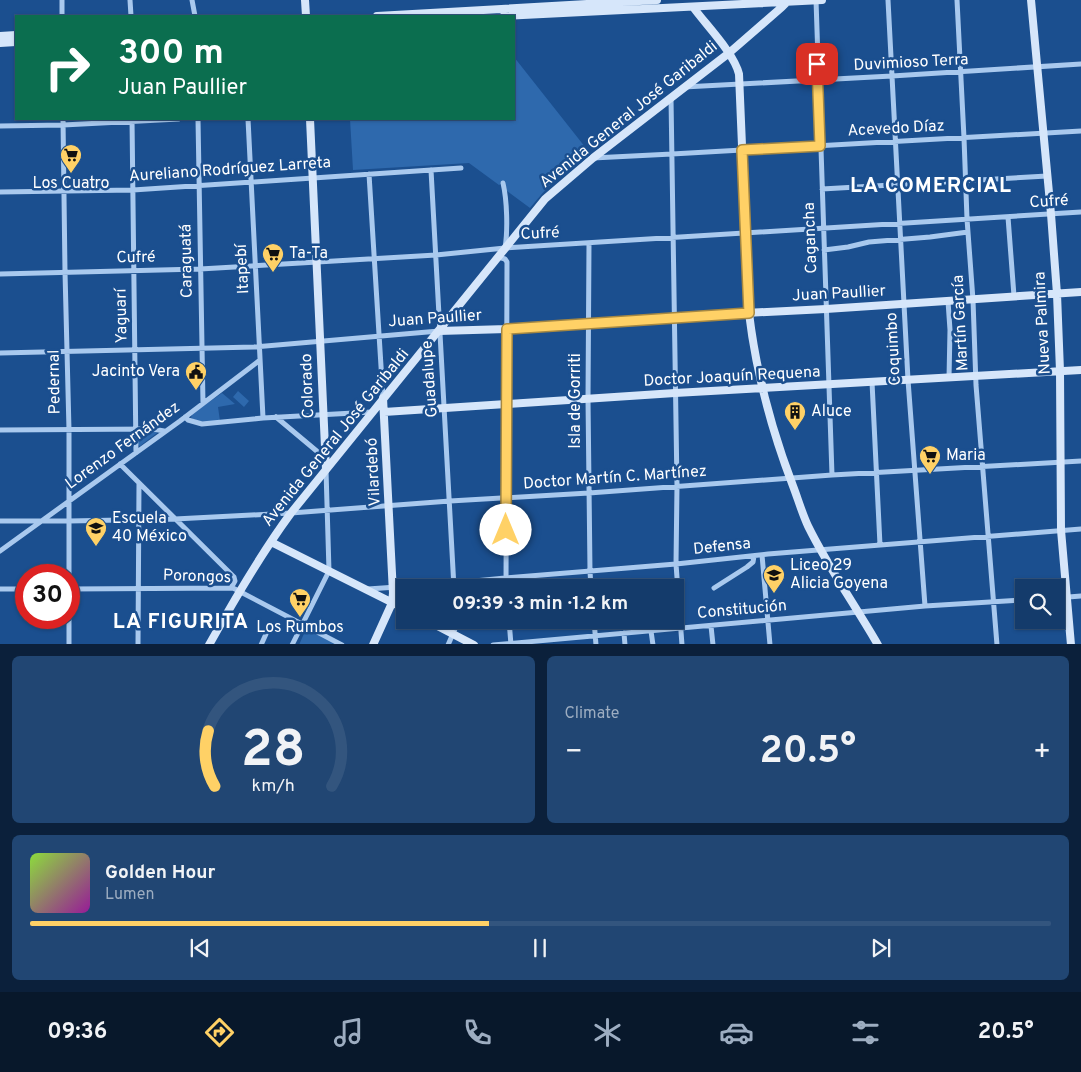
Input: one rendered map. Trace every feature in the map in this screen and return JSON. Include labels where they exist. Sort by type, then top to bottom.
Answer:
[{"type":"street","points":[[62,0],[62,15]]},
{"type":"street","points":[[130,0],[131,15]]},
{"type":"street","points":[[192,0],[195,15]]},
{"type":"street","points":[[305,0],[306,15]]},
{"type":"street","points":[[397,15],[657,0]]},
{"type":"street","points":[[691,3],[718,0]]},
{"type":"street","name":"Cagancha","points":[[816,0],[832,475]]},
{"type":"street","points":[[510,15],[568,6],[822,0]]},
{"type":"street","name":"Coquimbo","points":[[888,0],[908,380],[926,606]]},
{"type":"street","name":"Martín García","points":[[956,0],[976,385],[997,644]]},
{"type":"street","name":"Nueva Palmira","points":[[1031,0],[1057,294],[1060,371],[1061,530],[1071,644]]},
{"type":"street","name":"Avenida General José Garibaldi","points":[[208,644],[239,592],[291,513],[545,200],[593,158],[728,52],[789,1]]},
{"type":"street","points":[[691,3],[738,68],[751,334],[763,388],[780,449],[808,524],[878,644]]},
{"type":"street","points":[[0,36],[15,35]]},
{"type":"street","points":[[0,43],[15,42]]},
{"type":"street","name":"Duvimioso Terra","points":[[683,88],[1081,64]]},
{"type":"street","points":[[671,97],[677,579]]},
{"type":"street","points":[[0,126],[132,120]]},
{"type":"street","name":"Yaguarí","points":[[132,120],[136,453]]},
{"type":"street","name":"Caraguatá","points":[[198,120],[203,404]]},
{"type":"street","name":"Itapebí","points":[[248,120],[264,418]]},
{"type":"street","name":"Colorado","points":[[292,644],[329,571],[310,120]]},
{"type":"street","name":"Pedernal","points":[[63,122],[69,430],[69,564]]},
{"type":"street","name":"Acevedo Díaz","points":[[593,158],[1081,131]]},
{"type":"street","name":"Aureliano Rodríguez Larreta","points":[[0,192],[133,190],[461,168]]},
{"type":"street","name":"Guadalupe","points":[[431,170],[454,579]]},
{"type":"street","name":"Vilardebó","points":[[369,174],[380,337],[393,587],[392,603],[373,644]]},
{"type":"street","points":[[822,189],[1047,176]]},
{"type":"street","points":[[503,183],[505,190],[505,248]]},
{"type":"street","name":"Cufré","points":[[0,274],[255,266],[436,255],[505,248],[1081,212]]},
{"type":"street","points":[[1008,217],[1014,296]]},
{"type":"street","points":[[506,232],[516,235]]},
{"type":"street","points":[[824,250],[869,242],[968,232]]},
{"type":"street","name":"Isla de Gorriti","points":[[589,244],[588,399],[590,579]]},
{"type":"street","points":[[505,578],[507,262],[509,253],[514,248]]},
{"type":"street","points":[[498,257],[507,262]]},
{"type":"street","name":"Juan Paullier","points":[[0,353],[259,346],[439,331],[507,329],[1081,292]]},
{"type":"street","points":[[948,301],[950,330],[949,378]]},
{"type":"street","name":"Lorenzo Fernández","points":[[0,551],[203,404],[260,360]]},
{"type":"street","name":"Doctor Joaquín Requena","points":[[384,412],[1081,370]]},
{"type":"street","points":[[872,382],[880,545]]},
{"type":"street","points":[[185,417],[188,420],[202,424],[276,417],[373,412]]},
{"type":"street","points":[[276,417],[325,458]]},
{"type":"street","points":[[0,430],[153,429],[164,431]]},
{"type":"street","name":"Doctor Martín C. Martínez","points":[[0,520],[175,519],[291,513],[832,475],[1081,461]]},
{"type":"street","points":[[120,464],[234,577],[235,581],[231,588]]},
{"type":"street","points":[[138,644],[139,482]]},
{"type":"street","name":"Defensa","points":[[498,579],[1081,529]]},
{"type":"street","points":[[271,542],[396,605]]},
{"type":"street","points":[[762,555],[770,644]]},
{"type":"street","points":[[714,588],[747,567],[753,562],[754,556]]},
{"type":"street","name":"Defensa","points":[[364,589],[396,587]]},
{"type":"street","name":"Porongos","points":[[80,589],[231,588],[342,644]]},
{"type":"street","points":[[0,589],[15,589]]},
{"type":"street","points":[[1066,597],[1081,596]]},
{"type":"street","name":"Constitución","points":[[684,628],[926,606],[1015,600]]},
{"type":"street","points":[[711,626],[712,644]]},
{"type":"street","name":"Pedernal","points":[[69,629],[69,644]]},
{"type":"street","points":[[443,629],[474,644]]},
{"type":"street","points":[[448,644],[455,629]]},
{"type":"street","points":[[510,629],[511,644]]},
{"type":"street","points":[[595,629],[596,644]]},
{"type":"street","name":"Constitución","points":[[493,644],[511,644],[671,629]]},
{"type":"street","points":[[681,629],[682,644]]},
{"type":"street","points":[[651,631],[652,644]]},
{"type":"street","points":[[624,633],[625,644]]},
{"type":"street","points":[[261,644],[266,634]]},
{"type":"shaded area","points":[[515,58],[589,152],[557,178],[530,208],[507,191],[505,181],[500,182],[501,184],[499,185],[469,163],[353,170],[350,120],[515,120]]},
{"type":"shaded area","points":[[238,391],[249,401],[244,407],[233,397]]},
{"type":"shaded area","points":[[222,393],[235,404],[218,407],[220,421],[209,422],[191,418],[192,414]]},
{"type":"shaded area","points":[[139,431],[156,431],[157,433],[140,446],[138,445]]},
{"type":"shaded area","points":[[306,629],[337,644],[299,644]]},
{"type":"place","name":"Los Cuatro","points":[[71,174]]},
{"type":"place","name":"Ta-Ta","points":[[273,273]]},
{"type":"place","name":"Jacinto Vera","points":[[196,391]]},
{"type":"place","name":"Aluce","points":[[795,431]]},
{"type":"place","name":"Maria","points":[[930,475]]},
{"type":"place","name":"Escuela 40 México","points":[[96,547]]},
{"type":"place","name":"Liceo 29 Alicia Goyena","points":[[774,594]]},
{"type":"place","name":"Los Rumbos","points":[[300,618]]},
{"type":"district","name":"LA COMERCIAL","points":[[931,186]]},
{"type":"district","name":"LA FIGURITA","points":[[181,622]]},
{"type":"route","points":[[506,530],[507,329],[749,313],[742,150],[820,146],[817,64]]}]
